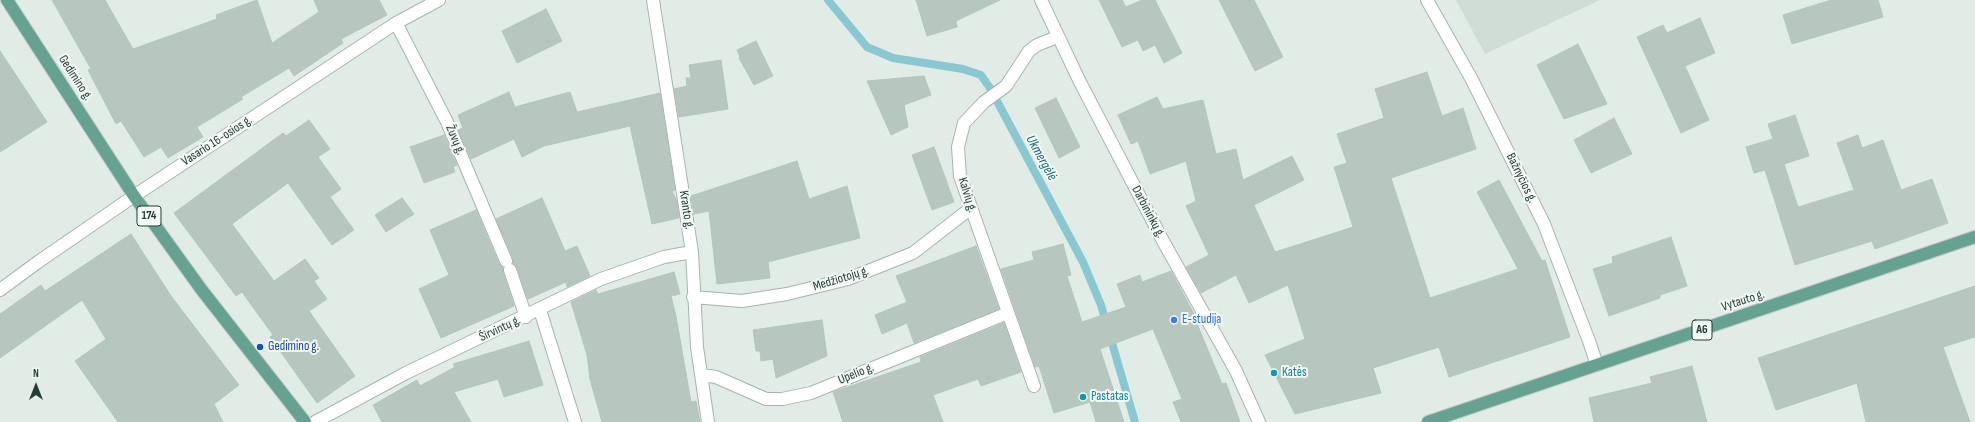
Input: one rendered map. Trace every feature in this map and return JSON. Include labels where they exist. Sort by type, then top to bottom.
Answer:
[{"type":"main road","name":"Gedimino g.","points":[[6,0],[134,196],[201,289],[305,422]]},
{"type":"main road","name":"Vytauto g.","points":[[1428,422],[1975,237]]},
{"type":"street","points":[[0,3],[6,0]]},
{"type":"street","name":"Vasario 16-osios g.","points":[[0,290],[134,196],[396,23],[439,0]]},
{"type":"street","name":"Kranto g.","points":[[653,0],[692,252],[693,297],[697,347],[708,422]]},
{"type":"street","name":"Darbininkų g.","points":[[1041,0],[1057,37],[1162,241],[1236,371],[1259,422]]},
{"type":"street","name":"Bažnyčios g.","points":[[1427,0],[1471,78],[1544,224],[1597,365]]},
{"type":"street","name":"Žuvų g.","points":[[396,23],[447,122],[508,265],[526,317]]},
{"type":"street","name":"Kalvių g.","points":[[1034,386],[960,176],[958,147],[964,123],[984,102],[1006,86],[1029,51],[1037,45],[1057,37]]},
{"type":"street","name":"Medžiotojų g.","points":[[693,297],[742,301],[787,294],[848,279],[913,253],[971,208]]},
{"type":"street","name":"Širvintų g.","points":[[315,422],[406,373],[526,317],[600,279],[664,257],[692,252]]},
{"type":"street","points":[[540,310],[575,422]]},
{"type":"street","name":"Upelio g.","points":[[702,375],[716,377],[766,399],[782,399],[811,393],[1008,313]]},
{"type":"shaded area","points":[[1456,0],[1600,0],[1485,54]]},
{"type":"building","points":[[52,0],[105,0],[133,49],[217,19],[216,15],[257,0],[272,43],[319,12],[314,0],[379,0],[387,15],[341,39],[343,43],[294,76],[289,68],[241,97],[243,99],[197,127],[203,137],[168,158],[161,147],[144,157],[121,121],[116,124],[88,70],[91,69]]},
{"type":"building","points":[[916,0],[1000,0],[956,21],[957,27],[927,36]]},
{"type":"building","points":[[1099,0],[1122,0],[1126,7],[1142,0],[1155,0],[1182,53],[1164,63],[1155,45],[1143,51],[1138,40],[1122,47]]},
{"type":"building","points":[[1219,0],[1254,0],[1283,57],[1255,71]]},
{"type":"building","points":[[1831,0],[1878,0],[1883,17],[1792,44],[1783,15]]},
{"type":"building","points":[[546,9],[562,41],[517,63],[502,31]]},
{"type":"building","points":[[1700,18],[1715,53],[1685,66],[1709,120],[1681,133],[1637,37],[1663,25],[1667,33]]},
{"type":"building","points":[[756,41],[773,76],[754,85],[739,58],[740,57],[737,50]]},
{"type":"building","points":[[1578,44],[1607,104],[1564,119],[1537,65]]},
{"type":"building","points":[[0,51],[47,122],[0,152]]},
{"type":"building","points":[[721,60],[728,109],[679,117],[674,89],[687,86],[686,78],[691,78],[689,65]]},
{"type":"building","points":[[1427,72],[1442,116],[1463,108],[1476,149],[1391,178],[1430,298],[1518,269],[1477,192],[1499,180],[1542,261],[1545,260],[1570,337],[1449,377],[1439,347],[1373,368],[1381,393],[1295,414],[1265,355],[1305,339],[1288,285],[1249,303],[1236,275],[1201,293],[1186,267],[1209,255],[1186,206],[1196,201],[1186,161],[1150,174],[1138,141],[1131,144],[1118,115],[1157,97],[1163,109],[1203,100],[1216,154],[1236,149],[1243,180],[1292,156],[1304,180],[1254,205],[1275,252],[1353,227],[1334,167],[1347,163],[1337,134],[1384,118],[1375,89]]},
{"type":"building","points":[[924,76],[931,95],[904,105],[908,127],[891,135],[867,81]]},
{"type":"building","points":[[509,92],[515,107],[570,92],[577,112],[660,93],[675,190],[672,191],[677,201],[679,218],[652,224],[630,126],[544,146],[522,157],[514,139],[471,159],[458,130],[463,128],[458,115]]},
{"type":"building","points":[[1056,98],[1080,147],[1059,158],[1035,108]]},
{"type":"building","points":[[1795,115],[1809,156],[1784,164],[1798,207],[1854,190],[1837,143],[1858,135],[1862,148],[1883,140],[1901,190],[1932,179],[1948,223],[1875,249],[1872,241],[1795,265],[1765,170],[1754,173],[1746,147],[1773,139],[1768,124]]},
{"type":"building","points":[[1614,118],[1632,154],[1591,173],[1574,140]]},
{"type":"building","points":[[309,120],[330,149],[318,157],[341,189],[330,197],[354,230],[332,245],[288,183],[232,224],[274,281],[305,259],[319,278],[314,281],[327,299],[309,311],[355,376],[317,403],[270,337],[273,335],[242,292],[236,296],[174,213],[283,133],[286,136]]},
{"type":"building","points":[[444,135],[457,165],[453,167],[455,172],[424,183],[410,147]]},
{"type":"building","points":[[934,147],[954,202],[932,210],[912,155]]},
{"type":"building","points":[[797,161],[809,199],[847,186],[860,238],[768,262],[770,278],[717,284],[709,211],[694,214],[691,196]]},
{"type":"building","points":[[402,198],[414,214],[386,232],[375,215]]},
{"type":"building","points":[[542,198],[565,251],[577,246],[590,276],[567,287],[566,282],[528,299],[517,268],[513,263],[513,258],[496,219]]},
{"type":"building","points":[[476,210],[499,264],[503,268],[514,306],[441,338],[419,289],[449,275],[430,230]]},
{"type":"building","points":[[131,234],[171,296],[239,385],[214,404],[223,422],[118,422],[75,361],[106,339],[82,300],[0,358],[0,314],[41,285],[45,291]]},
{"type":"building","points":[[1671,237],[1687,286],[1660,295],[1660,298],[1609,316],[1593,269],[1613,263],[1612,257]]},
{"type":"building","points":[[1063,244],[1071,275],[1067,276],[1082,322],[1126,307],[1117,284],[1140,275],[1142,282],[1171,271],[1194,314],[1222,384],[1226,383],[1240,422],[1181,422],[1173,402],[1182,399],[1153,329],[1100,349],[1124,422],[1096,422],[1090,402],[1054,413],[1039,366],[1035,367],[1001,269],[1034,260],[1032,252]]},
{"type":"building","points":[[976,246],[999,309],[914,343],[907,323],[882,334],[875,315],[907,302],[896,276]]},
{"type":"building","points":[[674,272],[680,294],[671,296],[676,316],[691,402],[696,401],[700,422],[602,422],[590,379],[587,355],[571,302],[596,290],[598,294]]},
{"type":"building","points":[[1975,286],[1975,337],[1943,347],[1970,422],[1866,422],[1857,383],[1776,410],[1758,358]]},
{"type":"building","points":[[822,320],[827,356],[776,378],[773,359],[761,361],[760,351],[756,351],[753,330]]},
{"type":"building","points":[[1004,323],[1021,372],[981,386],[978,379],[933,395],[943,422],[843,422],[833,392],[921,362],[920,357]]},
{"type":"building","points":[[529,341],[543,385],[504,397],[498,379],[454,392],[471,422],[382,422],[373,405],[417,380],[420,386],[455,367],[453,364]]},
{"type":"building","points":[[1692,366],[1707,422],[1594,422],[1589,398],[1652,383],[1650,377]]},
{"type":"waterway","name":"Ukmergėlė","points":[[828,0],[867,47],[893,58],[963,69],[981,75],[990,88],[1083,262],[1101,305],[1135,422]]},
{"type":"place","name":"E-studija","points":[[1174,320]]},
{"type":"place","name":"Gedimino g.","points":[[260,347]]},
{"type":"place","name":"Katės","points":[[1274,373]]},
{"type":"place","name":"Pastatas","points":[[1083,397]]}]
